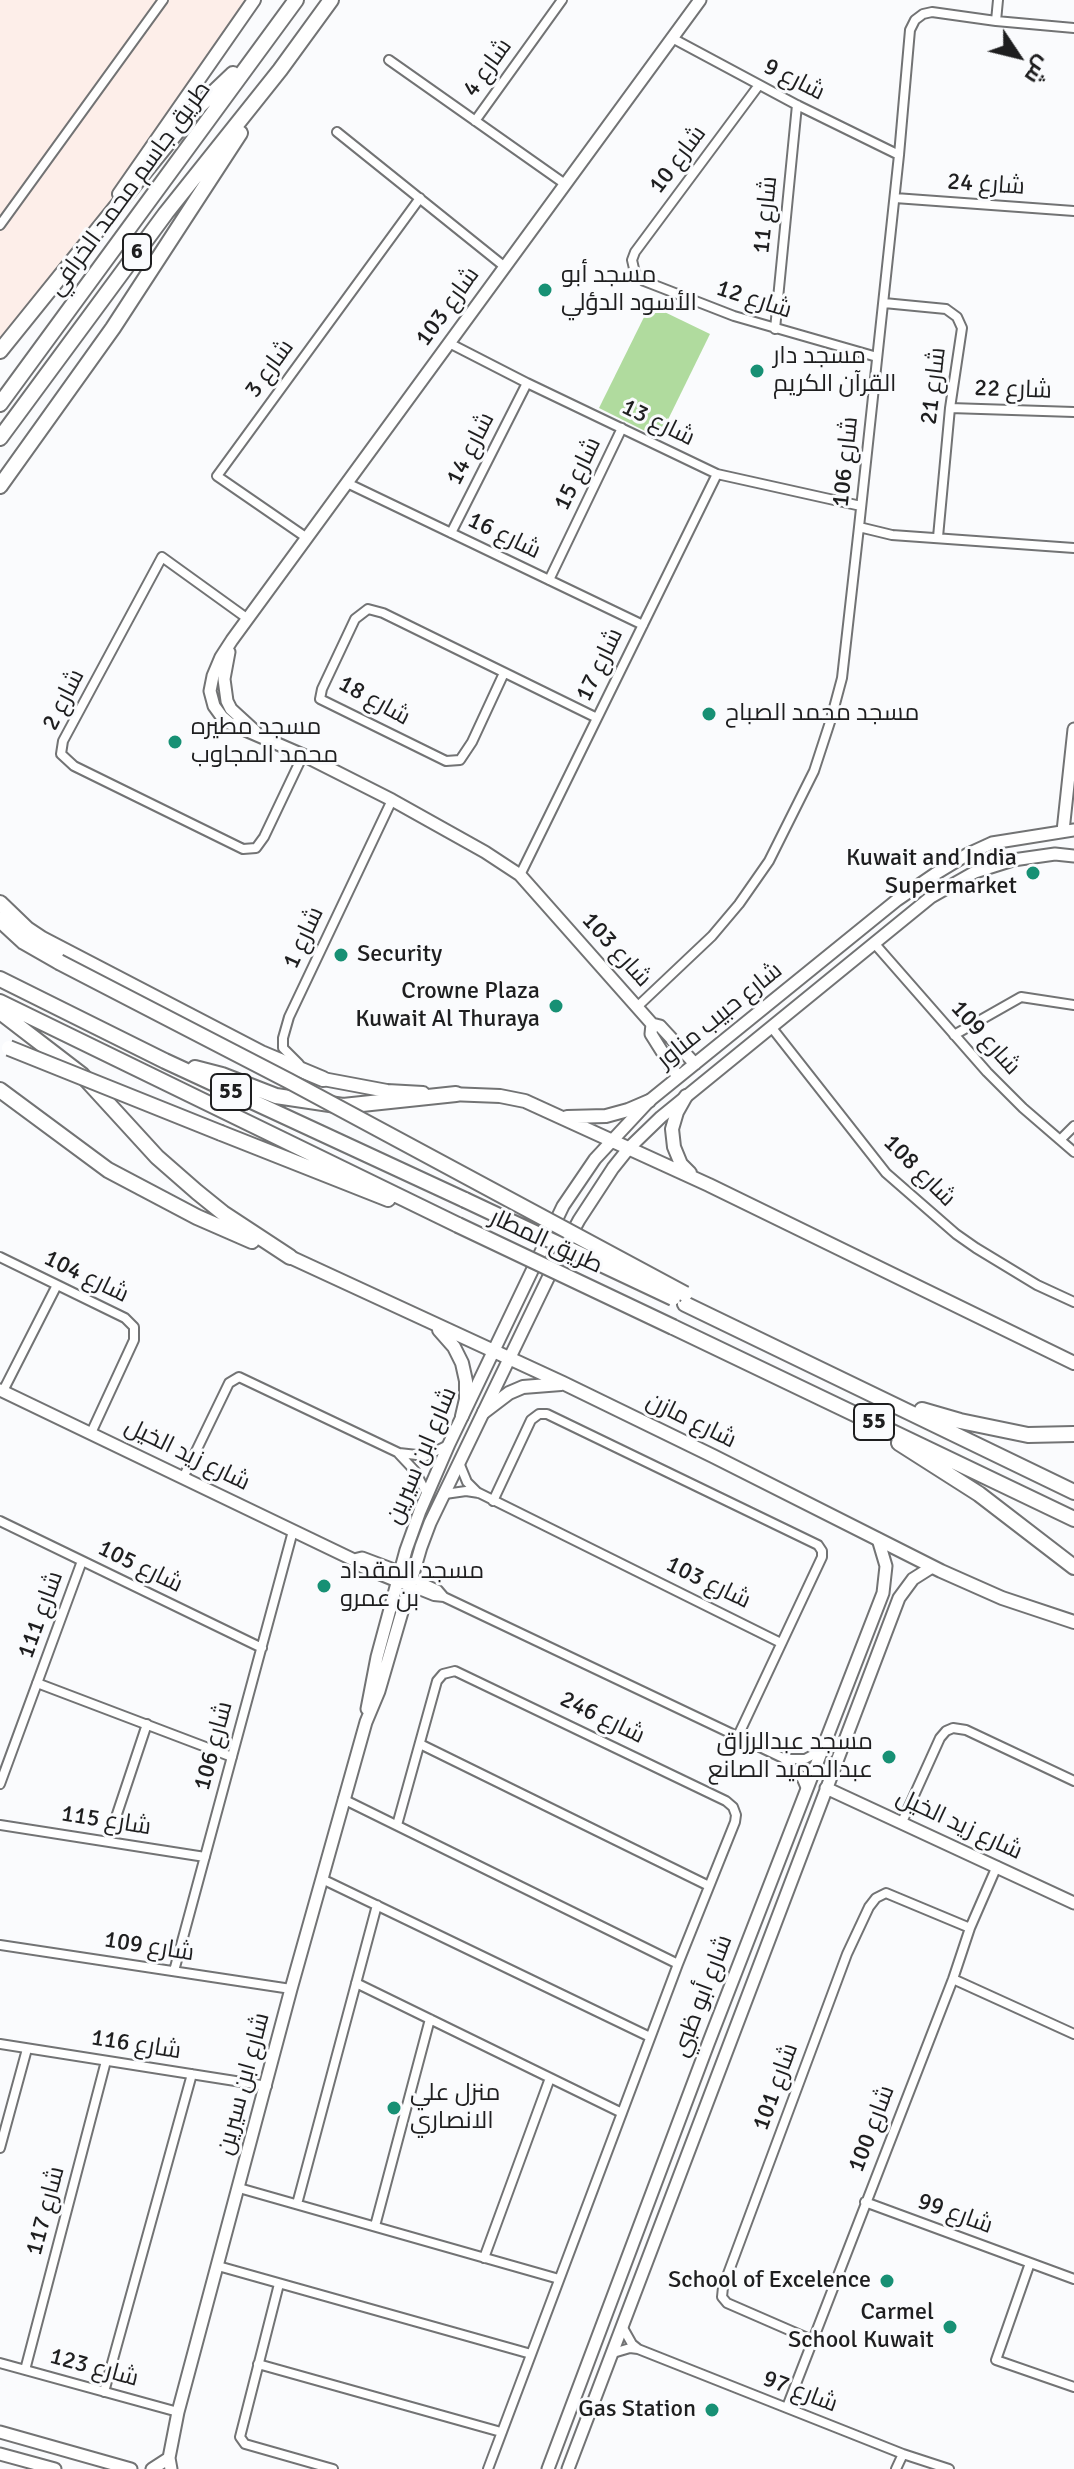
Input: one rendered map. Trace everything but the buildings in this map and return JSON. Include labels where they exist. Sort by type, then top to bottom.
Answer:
[{"type":"highway","name":"طريق جاسم محمد الخرافي","points":[[0,404],[296,0]]},
{"type":"highway","name":"طريق جاسم محمد الخرافي","points":[[0,438],[166,213],[280,70],[331,0]]},
{"type":"highway","points":[[1,350],[192,113],[260,49]]},
{"type":"highway","points":[[0,486],[113,328],[280,70]]},
{"type":"highway","points":[[0,500],[33,442]]},
{"type":"highway","points":[[0,903],[42,939],[261,1053],[323,1079]]},
{"type":"highway","points":[[0,920],[24,942],[59,962],[289,1081],[685,1299]]},
{"type":"highway","name":"طريق المطار","points":[[0,979],[165,1061],[685,1299],[710,1315],[1074,1492]]},
{"type":"highway","name":"طريق المطار","points":[[0,1002],[1074,1519]]},
{"type":"highway","points":[[0,1012],[82,1075],[178,1176],[223,1213],[290,1257]]},
{"type":"highway","points":[[4,1046],[365,1191],[456,1224]]},
{"type":"highway","points":[[165,1061],[222,1075],[276,1096],[311,1103],[343,1106],[456,1094]]},
{"type":"highway","points":[[0,1090],[108,1170],[197,1217],[290,1257]]},
{"type":"highway","points":[[879,1397],[995,1429],[1028,1435],[1074,1434]]},
{"type":"highway","points":[[841,1406],[979,1494],[1074,1567]]},
{"type":"main road","points":[[74,259],[254,0]]},
{"type":"main road","points":[[323,1079],[387,1091],[500,1096],[525,1101],[709,1185]]},
{"type":"main road","points":[[686,1096],[672,1129],[674,1147],[681,1164],[693,1177],[1074,1363]]},
{"type":"main road","points":[[560,1117],[606,1116],[649,1101]]},
{"type":"main road","name":"شارع مازن","points":[[290,1257],[563,1383],[932,1567],[1002,1598],[1074,1622]]},
{"type":"main road","points":[[422,1320],[440,1331],[454,1347],[462,1363],[466,1381],[462,1416]]},
{"type":"main road","points":[[484,1412],[509,1393],[523,1387],[563,1383]]},
{"type":"street","points":[[0,225],[163,0]]},
{"type":"street","name":"شارع 4","points":[[475,121],[562,0]]},
{"type":"street","name":"شارع 103","points":[[695,1064],[660,1026],[652,1024],[520,875],[392,800],[303,755],[229,723],[214,706],[210,691],[221,657],[232,640],[700,0]]},
{"type":"street","points":[[996,21],[998,0]]},
{"type":"street","name":"شارع 106","points":[[638,1006],[712,936],[769,861],[814,771],[831,719],[842,678],[884,303],[910,30],[915,20],[932,12],[1074,28]]},
{"type":"street","name":"شارع 9","points":[[672,38],[899,155]]},
{"type":"street","name":"شارع 4","points":[[389,60],[565,184]]},
{"type":"street","name":"شارع 10","points":[[632,260],[759,85]]},
{"type":"street","name":"شارع 11","points":[[775,329],[797,105]]},
{"type":"street","points":[[337,132],[505,267]]},
{"type":"street","name":"شارع 3","points":[[307,538],[217,476],[420,198]]},
{"type":"street","name":"شارع 24","points":[[895,198],[1074,211]]},
{"type":"street","name":"شارع 12","points":[[632,260],[635,273],[644,281],[734,316],[877,357]]},
{"type":"street","name":"شارع 21","points":[[884,303],[946,309],[957,317],[962,328],[950,408],[938,537]]},
{"type":"street","name":"شارع 13","points":[[449,343],[717,474],[861,506]]},
{"type":"street","name":"شارع 14","points":[[451,533],[527,383]]},
{"type":"street","name":"شارع 22","points":[[950,408],[1074,412]]},
{"type":"street","name":"شارع 15","points":[[549,580],[622,428]]},
{"type":"street","name":"شارع 17","points":[[520,875],[717,474]]},
{"type":"street","name":"شارع 16","points":[[347,483],[643,625]]},
{"type":"street","points":[[859,527],[892,535],[1074,548]]},
{"type":"street","name":"شارع 2","points":[[248,619],[162,557],[63,741],[61,754],[74,766],[243,849],[256,848],[264,837],[303,755]]},
{"type":"street","name":"شارع 18","points":[[504,673],[472,742],[460,760],[446,761],[320,699],[355,619],[368,609],[383,613],[597,718]]},
{"type":"street","points":[[1069,830],[1074,729]]},
{"type":"street","name":"شارع 1","points":[[323,1079],[291,1058],[283,1048],[283,1038],[289,1017],[392,800]]},
{"type":"street","name":"شارع حبيب مناور","points":[[493,1351],[563,1206],[611,1139],[649,1101],[897,900],[968,854],[992,843],[1069,830]]},
{"type":"street","name":"شارع حبيب مناور","points":[[510,1358],[579,1220],[613,1168],[629,1148],[686,1096],[931,897],[975,872],[1013,860],[1055,854],[1074,856]]},
{"type":"street","name":"شارع 109","points":[[874,943],[1003,1088],[1074,1152]]},
{"type":"street","points":[[821,963],[821,974],[832,979]]},
{"type":"street","points":[[803,978],[813,982],[816,992]]},
{"type":"street","points":[[954,1035],[1021,997],[1074,1005]]},
{"type":"street","name":"شارع 103","points":[[652,1024],[651,1034],[678,1077]]},
{"type":"street","name":"شارع 108","points":[[772,1028],[886,1173],[976,1248],[1037,1285],[1074,1302]]},
{"type":"street","points":[[1060,1140],[1074,1126]]},
{"type":"street","name":"شارع 104","points":[[0,1257],[132,1323],[134,1340],[91,1433]]},
{"type":"street","points":[[1,1390],[57,1285]]},
{"type":"street","name":"شارع ابن سيرين","points":[[366,1722],[373,1672],[398,1577],[427,1494],[493,1351]]},
{"type":"street","name":"شارع ابن سيرين","points":[[152,2469],[170,2463],[178,2412],[343,1799],[430,1523],[510,1358]]},
{"type":"street","points":[[183,1478],[229,1383],[239,1377],[404,1455],[426,1456],[449,1444]]},
{"type":"street","name":"شارع زيد الخيل","points":[[1,1390],[363,1567],[398,1577],[434,1596],[444,1597],[785,1759]]},
{"type":"street","points":[[493,1501],[531,1420],[539,1414],[547,1414],[821,1547],[822,1557],[737,1738]]},
{"type":"street","points":[[404,1455],[427,1494]]},
{"type":"street","name":"شارع 103","points":[[460,1465],[467,1482],[493,1501],[781,1643]]},
{"type":"street","points":[[445,1494],[479,1493]]},
{"type":"street","name":"شارع 105","points":[[0,1521],[262,1648]]},
{"type":"street","name":"شارع 106","points":[[174,1971],[293,1531]]},
{"type":"street","name":"شارع أبو ظبي","points":[[548,2469],[699,2067],[883,1593],[886,1566],[878,1539]]},
{"type":"street","name":"شارع 111","points":[[0,1784],[82,1561]]},
{"type":"street","name":"شارع أبو ظبي","points":[[568,2469],[899,1598],[913,1579],[932,1567]]},
{"type":"street","name":"شارع 246","points":[[420,1744],[437,1681],[447,1672],[462,1673],[726,1801],[735,1811],[735,1822],[709,1886]]},
{"type":"street","name":"شارع 111","points":[[37,1683],[232,1757]]},
{"type":"street","points":[[844,1688],[852,1684],[862,1692]]},
{"type":"street","points":[[108,1841],[147,1724]]},
{"type":"street","points":[[902,1822],[940,1738],[953,1728],[966,1730],[1074,1781]]},
{"type":"street","points":[[397,1825],[420,1744],[709,1886],[488,2469]]},
{"type":"street","points":[[785,1759],[805,1759],[822,1750]]},
{"type":"street","points":[[785,1759],[801,1777],[807,1792]]},
{"type":"street","name":"شارع زيد الخيل","points":[[826,1788],[1074,1903]]},
{"type":"street","points":[[343,1799],[678,1964]]},
{"type":"street","name":"شارع 115","points":[[0,1825],[205,1857]]},
{"type":"street","name":"شارع 100","points":[[787,2407],[970,1928],[997,1866]]},
{"type":"street","points":[[322,1879],[650,2037]]},
{"type":"street","name":"شارع 101","points":[[812,2340],[727,2303],[722,2297],[723,2287],[847,1954],[869,1907],[876,1898],[886,1893],[970,1928]]},
{"type":"street","points":[[297,2204],[377,1905]]},
{"type":"street","name":"شارع 109","points":[[0,1945],[291,1989]]},
{"type":"street","points":[[953,1979],[1074,2034]]},
{"type":"street","points":[[356,1983],[622,2113]]},
{"type":"street","points":[[375,2226],[430,2019]]},
{"type":"street","name":"شارع 116","points":[[0,2044],[267,2086]]},
{"type":"street","points":[[708,2044],[716,2053],[727,2050]]},
{"type":"street","points":[[0,2148],[27,2049]]},
{"type":"street","name":"شارع 117","points":[[25,2370],[106,2061]]},
{"type":"street","points":[[699,2067],[711,2064],[718,2073]]},
{"type":"street","points":[[104,2392],[192,2074]]},
{"type":"street","points":[[484,2258],[550,2078]]},
{"type":"street","points":[[239,2188],[559,2279]]},
{"type":"street","name":"شارع 99","points":[[865,2202],[1074,2279]]},
{"type":"street","points":[[1030,2263],[996,2360],[1074,2387]]},
{"type":"street","points":[[218,2266],[531,2354]]},
{"type":"street","points":[[279,2284],[240,2432],[241,2439],[245,2444],[333,2469]]},
{"type":"street","points":[[623,2328],[638,2349]]},
{"type":"street","points":[[613,2353],[638,2349]]},
{"type":"street","name":"شارع 97","points":[[638,2349],[903,2454],[949,2469]]},
{"type":"street","name":"شارع 123","points":[[0,2363],[178,2412]]},
{"type":"street","points":[[258,2364],[501,2432]]},
{"type":"street","points":[[0,2432],[131,2469]]},
{"type":"street","points":[[0,2454],[55,2469]]},
{"type":"street","points":[[896,2469],[903,2454]]},
{"type":"shaded area","points":[[0,0],[254,0],[74,259],[0,351]]},
{"type":"green space","points":[[650,305],[710,334],[659,438],[599,408]]},
{"type":"place","name":"مسجد أبو الأسود الدؤلي","points":[[545,290]]},
{"type":"place","name":"مسجد دار القرآن الكريم","points":[[757,371]]},
{"type":"place","name":"مسجد محمد الصباح","points":[[709,714]]},
{"type":"place","name":"مسجد مطيره محمد المجاوب","points":[[175,742]]},
{"type":"place","name":"Kuwait and India Supermarket","points":[[1033,873]]},
{"type":"place","name":"Security","points":[[341,955]]},
{"type":"place","name":"Crowne Plaza Kuwait Al Thuraya","points":[[556,1006]]},
{"type":"place","name":"مسجد المقداد بن عمرو","points":[[324,1586]]},
{"type":"place","name":"مسجد عبدالرزاق عبدالحميد الصانع","points":[[889,1757]]},
{"type":"place","name":"منزل علي الانصاري","points":[[394,2108]]},
{"type":"place","name":"School of Excelence","points":[[887,2281]]},
{"type":"place","name":"Carmel School Kuwait","points":[[950,2327]]},
{"type":"place","name":"Gas Station","points":[[712,2410]]}]
